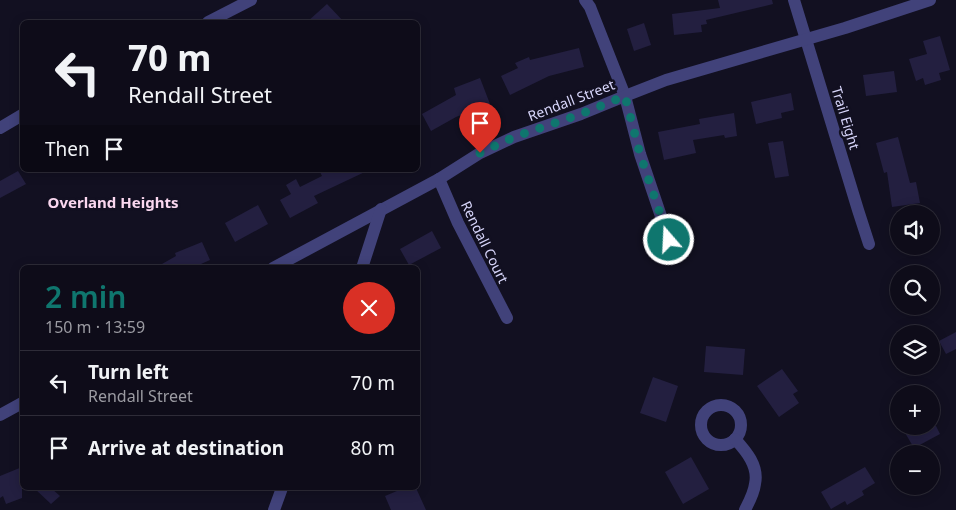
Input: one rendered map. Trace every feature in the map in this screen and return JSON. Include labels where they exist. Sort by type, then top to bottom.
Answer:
[{"type":"street","points":[[212,20],[251,0]]},
{"type":"street","points":[[585,0],[590,7],[625,96],[640,154],[669,240]]},
{"type":"street","name":"Trail Eight","points":[[794,0],[869,244]]},
{"type":"street","name":"Rendall Street","points":[[279,265],[439,179],[480,153],[506,141],[666,80],[806,40],[930,0]]},
{"type":"street","points":[[0,128],[20,117]]},
{"type":"street","name":"Rendall Court","points":[[439,179],[458,222],[507,318]]},
{"type":"street","points":[[363,265],[381,210]]},
{"type":"street","points":[[0,415],[20,404]]},
{"type":"street","points":[[735,439],[748,454],[754,466],[756,476],[755,485],[745,510]]},
{"type":"street","points":[[274,510],[281,490]]},
{"type":"building","points":[[718,0],[772,0],[773,4],[706,20],[707,24],[701,25],[702,32],[674,35],[672,14],[720,8]]},
{"type":"building","points":[[327,4],[342,20],[309,20]]},
{"type":"building","points":[[644,23],[651,45],[634,51],[627,29]]},
{"type":"building","points":[[940,36],[950,70],[939,73],[941,80],[925,85],[923,78],[916,81],[909,59],[927,54],[923,41]]},
{"type":"building","points":[[579,48],[584,67],[549,76],[510,95],[501,76],[518,68],[515,63],[529,57],[530,60]]},
{"type":"building","points":[[894,71],[897,92],[866,96],[863,75]]},
{"type":"building","points":[[480,78],[490,104],[456,117],[431,131],[422,114],[456,95],[454,88]]},
{"type":"building","points":[[791,93],[794,110],[781,113],[782,118],[756,124],[751,102]]},
{"type":"building","points":[[734,113],[737,136],[725,138],[724,135],[693,140],[696,153],[664,160],[658,132],[700,124],[699,119]]},
{"type":"building","points":[[898,137],[910,183],[916,182],[920,203],[892,205],[887,172],[884,173],[876,143]]},
{"type":"building","points":[[783,141],[789,176],[775,178],[768,143]]},
{"type":"building","points":[[18,171],[26,184],[0,198],[0,181]]},
{"type":"building","points":[[320,172],[365,172],[314,196],[318,203],[290,218],[280,200],[291,194],[286,185],[296,179],[300,187],[322,176]]},
{"type":"building","points":[[258,205],[268,224],[235,242],[225,223]]},
{"type":"building","points":[[432,231],[441,248],[409,265],[400,249]]},
{"type":"building","points":[[202,242],[210,260],[199,265],[160,265],[176,256],[175,253]]},
{"type":"building","points":[[956,332],[956,349],[946,354],[940,340]]},
{"type":"building","points":[[706,346],[745,349],[743,375],[704,372]]},
{"type":"building","points":[[782,369],[798,391],[793,394],[799,403],[779,417],[757,386]]},
{"type":"building","points":[[653,377],[678,386],[666,422],[640,413]]},
{"type":"building","points":[[906,435],[938,435],[920,445],[912,445]]},
{"type":"building","points":[[691,457],[709,489],[683,504],[665,472]]},
{"type":"building","points":[[865,467],[875,483],[862,491],[864,495],[847,505],[845,501],[831,509],[821,492]]},
{"type":"building","points":[[20,468],[22,498],[6,504],[3,496],[0,498],[0,476]]},
{"type":"building","points":[[36,490],[53,490],[60,496],[51,504]]},
{"type":"building","points":[[399,490],[417,490],[426,510],[391,510],[385,496]]},
{"type":"district","name":"Overland Heights","points":[[113,202]]},
{"type":"route","points":[[480,153],[514,137],[581,114],[625,96],[640,154],[669,240]]}]
